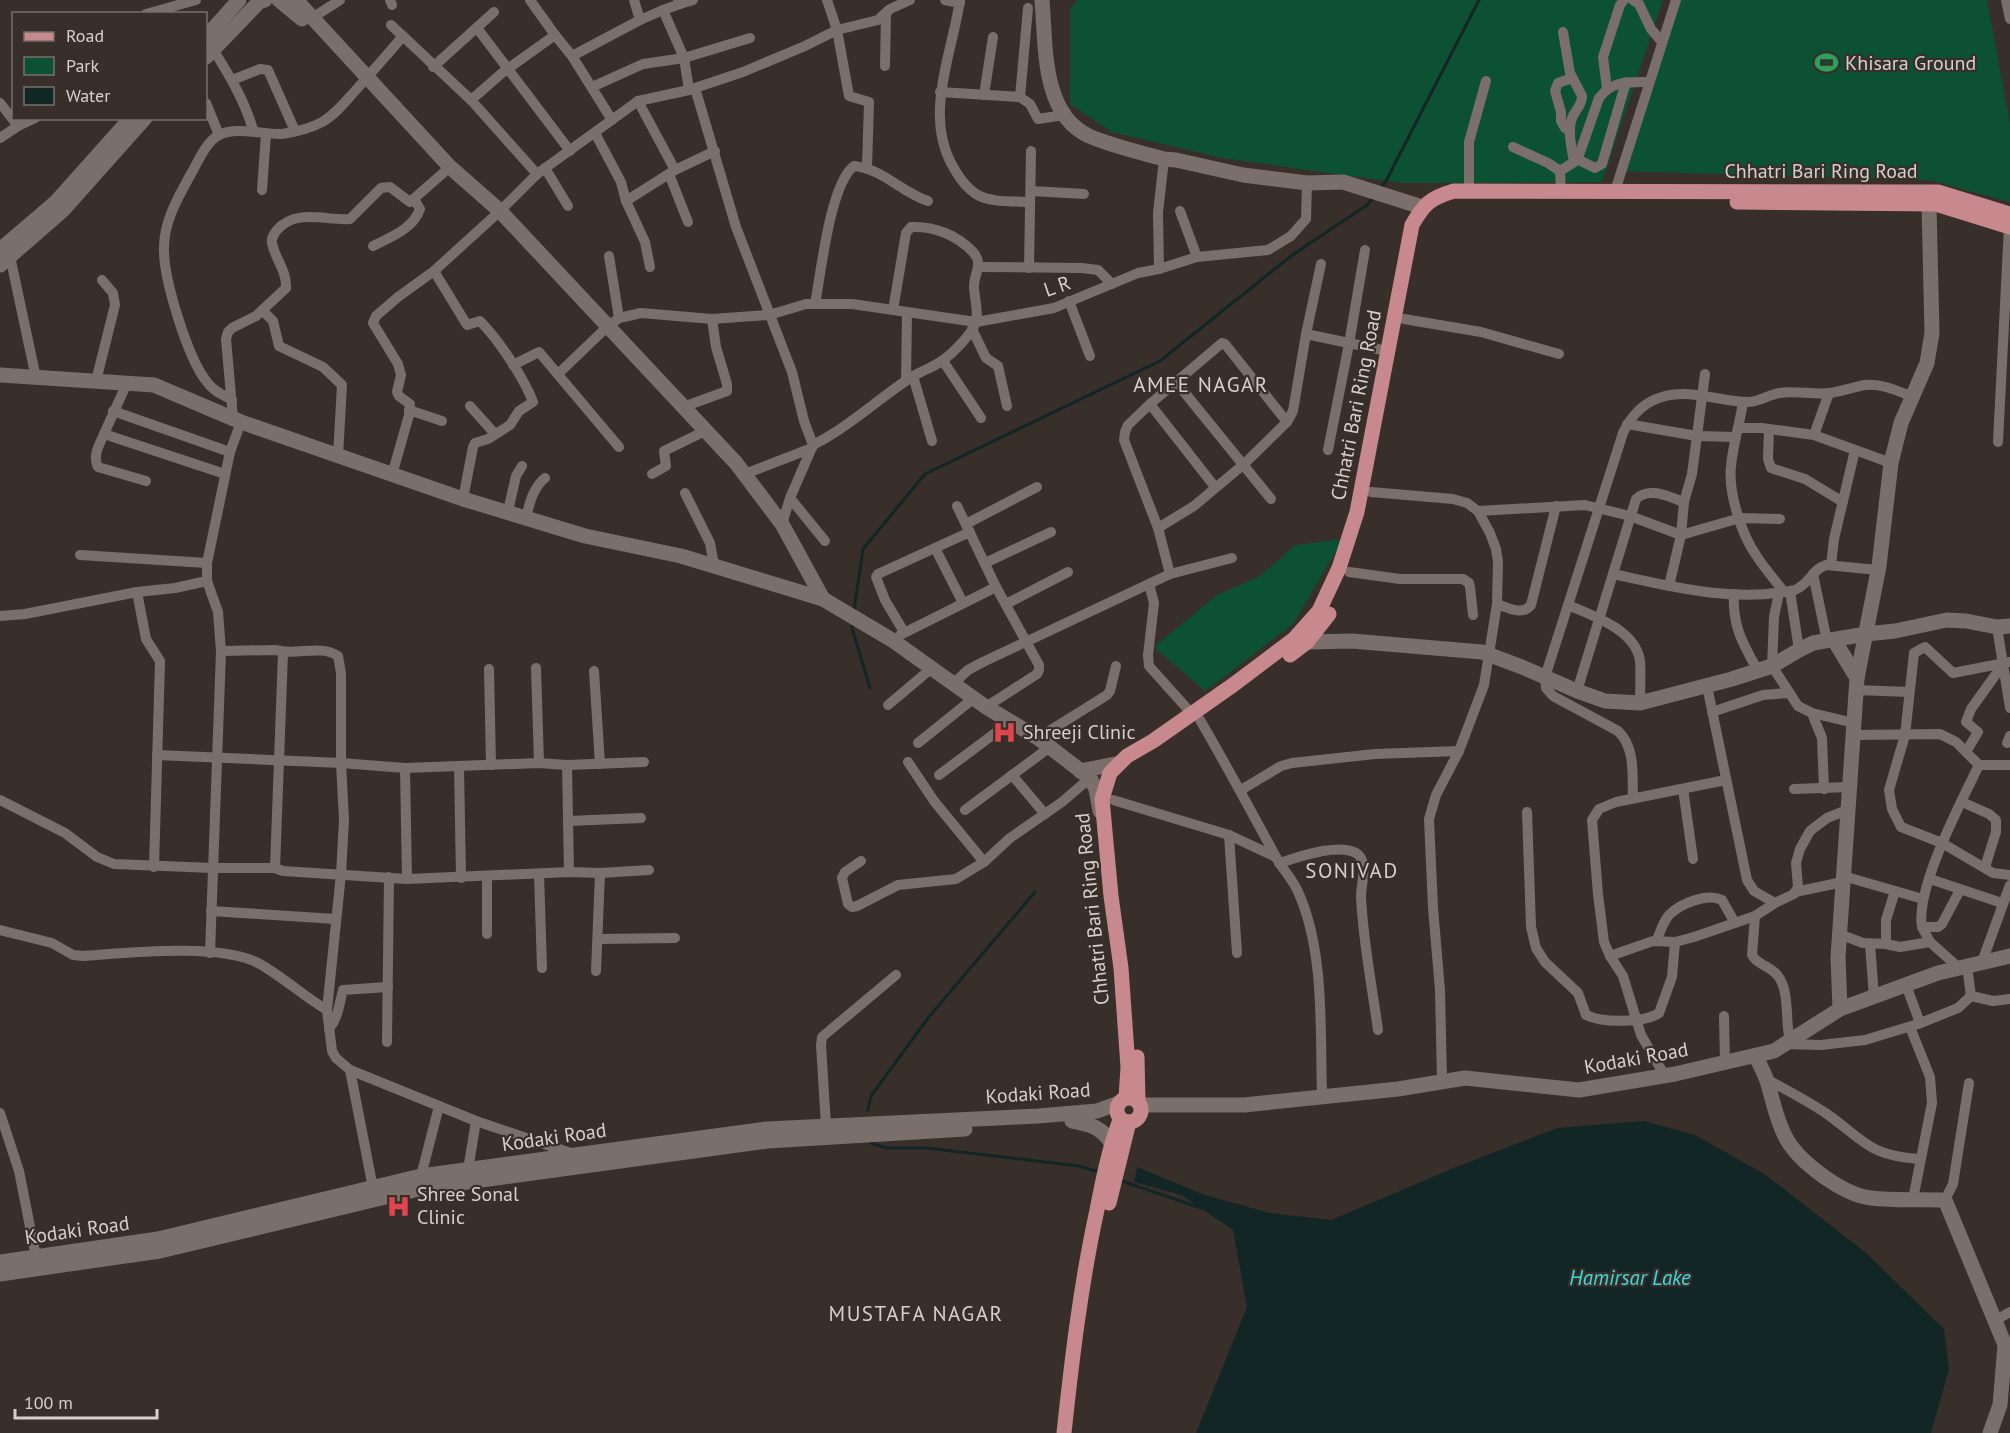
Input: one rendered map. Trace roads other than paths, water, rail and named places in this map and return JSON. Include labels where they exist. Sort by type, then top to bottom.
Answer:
[{"type":"main road","name":"Chhatri Bari Ring Road","points":[[1301,641],[1319,611],[1339,568],[1357,512],[1412,225],[1422,207],[1439,195],[1454,191],[1938,192],[2010,222]]},
{"type":"main road","name":"Chhatri Bari Ring Road","points":[[1074,1433],[1084,1338],[1102,1234],[1138,1068],[1131,967],[1121,895],[1113,800],[1119,778],[1133,764],[1301,641],[1328,617],[1349,572],[1366,514],[1421,228],[1429,214],[1443,204],[1455,201],[1936,204],[2010,222]]},
{"type":"main road","name":"Chhatri Bari Ring Road","points":[[1064,1433],[1074,1337],[1092,1232],[1111,1143],[1129,1110],[1121,968],[1102,800],[1110,773],[1127,756],[1196,717]]},
{"type":"street","points":[[157,5],[196,0]]},
{"type":"street","points":[[208,48],[239,0]]},
{"type":"street","points":[[208,48],[259,2],[265,0]]},
{"type":"street","points":[[279,0],[363,75]]},
{"type":"street","points":[[296,0],[450,167],[500,211],[613,322],[683,407],[745,474],[783,524],[823,599]]},
{"type":"street","points":[[312,18],[340,0]]},
{"type":"street","points":[[530,0],[572,56],[612,120]]},
{"type":"street","points":[[634,0],[640,20]]},
{"type":"street","points":[[572,56],[640,20],[679,2],[693,0]]},
{"type":"street","points":[[826,0],[837,30],[849,96],[869,102],[867,167]]},
{"type":"street","points":[[392,475],[409,410],[408,401],[399,396],[397,392],[401,375],[398,364],[380,336],[373,320],[398,297],[434,271],[541,171],[638,101],[692,89],[743,72],[837,30],[878,20],[910,0]]},
{"type":"street","points":[[945,0],[960,1],[940,92],[940,139],[948,160],[961,180],[977,195],[998,201],[1083,194]]},
{"type":"street","points":[[1607,89],[1603,57],[1620,5],[1624,0]]},
{"type":"street","points":[[1633,0],[1639,4],[1651,29],[1662,42]]},
{"type":"street","points":[[1615,192],[1676,0]]},
{"type":"street","points":[[2007,0],[2010,19]]},
{"type":"street","points":[[1020,97],[1035,4]]},
{"type":"street","points":[[1035,4],[1049,83],[1064,115],[1088,135],[1164,159],[1243,175],[1307,183],[1343,182],[1422,207]]},
{"type":"street","points":[[663,10],[684,58],[692,89],[715,151],[736,227],[792,372],[812,447],[790,498],[783,524]]},
{"type":"street","points":[[433,67],[494,12]]},
{"type":"street","points":[[885,66],[886,13]]},
{"type":"street","points":[[391,25],[433,67],[471,100],[541,171],[568,206]]},
{"type":"street","points":[[477,28],[570,151]]},
{"type":"street","points":[[1563,32],[1572,78],[1579,88],[1582,101],[1573,117],[1570,131],[1576,161]]},
{"type":"street","points":[[471,100],[508,68],[555,35]]},
{"type":"street","points":[[232,400],[215,391],[206,381],[193,357],[169,291],[164,249],[167,226],[174,204],[207,148],[219,135],[253,130],[266,134],[295,131],[322,122],[336,111],[363,75],[403,36]]},
{"type":"street","points":[[984,95],[993,37]]},
{"type":"street","points":[[592,87],[643,64],[684,58],[750,38]]},
{"type":"street","points":[[208,48],[232,80],[250,118],[253,130]]},
{"type":"street","points":[[232,80],[260,69],[268,70],[295,131]]},
{"type":"street","points":[[1570,131],[1561,121],[1556,91],[1558,83],[1572,78]]},
{"type":"street","points":[[1469,191],[1469,142],[1486,81]]},
{"type":"street","points":[[1576,161],[1590,167],[1600,166],[1605,156],[1626,81]]},
{"type":"street","points":[[1560,171],[1576,161],[1599,98],[1607,89],[1626,81],[1649,81]]},
{"type":"street","points":[[940,92],[1020,97],[1030,104],[1038,119],[1064,115]]},
{"type":"street","points":[[638,101],[672,172],[688,222]]},
{"type":"street","points":[[0,103],[12,118]]},
{"type":"street","points":[[207,105],[219,135]]},
{"type":"street","points":[[13,120],[18,126]]},
{"type":"street","points":[[0,138],[31,120]]},
{"type":"street","points":[[3,257],[129,120]]},
{"type":"street","points":[[3,257],[63,210],[143,120]]},
{"type":"street","points":[[1611,131],[1632,136]]},
{"type":"street","points":[[262,190],[266,134]]},
{"type":"street","points":[[595,134],[617,170],[626,201],[645,242],[650,267]]},
{"type":"street","points":[[1513,147],[1560,171]]},
{"type":"street","points":[[626,201],[672,172],[715,151]]},
{"type":"street","points":[[1029,268],[1031,151]]},
{"type":"street","points":[[1159,269],[1158,213],[1164,159]]},
{"type":"street","points":[[815,304],[832,208],[848,170],[854,166],[867,167],[880,173],[911,196],[928,201]]},
{"type":"street","points":[[210,952],[221,651],[218,612],[207,581],[207,563],[237,420],[232,400],[226,339],[228,332],[232,327],[262,310],[286,288],[285,277],[272,243],[272,237],[282,225],[294,219],[310,217],[350,219],[381,188],[390,187],[410,202],[450,167]]},
{"type":"street","points":[[1560,171],[1561,192]]},
{"type":"street","name":"L R","points":[[613,322],[641,313],[712,319],[769,315],[806,304],[852,304],[974,326],[1054,308],[1138,273],[1197,257],[1268,250],[1291,236],[1306,219],[1307,183]]},
{"type":"street","points":[[373,246],[400,233],[418,214],[420,209],[414,199]]},
{"type":"street","points":[[1840,1009],[1839,934],[1856,684],[1878,570],[1891,463],[1901,423],[1927,363],[1932,333],[1929,204]]},
{"type":"street","points":[[1180,211],[1197,257]]},
{"type":"street","points":[[1998,442],[2005,403],[2010,222]]},
{"type":"street","points":[[893,310],[906,233],[911,227],[923,226],[947,233],[965,244],[975,255],[980,267],[974,283],[974,326],[986,358],[998,366],[1007,406]]},
{"type":"street","points":[[1328,450],[1365,250]]},
{"type":"street","points":[[609,256],[613,322]]},
{"type":"street","points":[[3,257],[36,378]]},
{"type":"street","points":[[1158,528],[1194,506],[1244,464],[1287,422],[1293,411],[1321,264]]},
{"type":"street","points":[[980,267],[1098,270],[1112,284]]},
{"type":"street","points":[[434,271],[467,325],[480,321],[491,332],[513,365],[532,403],[519,411],[513,423],[475,443],[463,499]]},
{"type":"street","points":[[96,381],[115,305],[113,293],[102,280]]},
{"type":"street","points":[[1069,302],[1090,356]]},
{"type":"street","points":[[262,310],[273,321],[279,346],[323,367],[342,385],[338,456]]},
{"type":"street","points":[[907,313],[909,378],[932,441]]},
{"type":"street","points":[[683,407],[727,391],[712,319]]},
{"type":"street","points":[[1404,319],[1481,332],[1559,354]]},
{"type":"street","points":[[558,374],[613,322]]},
{"type":"street","points":[[745,474],[812,447],[830,436],[909,378],[943,361],[962,343],[974,326]]},
{"type":"street","points":[[1306,334],[1388,351]]},
{"type":"street","points":[[1170,574],[1158,528],[1124,440],[1128,425],[1219,344],[1225,344],[1287,422]]},
{"type":"street","points":[[513,365],[539,352],[620,447]]},
{"type":"street","points":[[943,361],[981,418]]},
{"type":"street","points":[[1669,586],[1681,535],[1684,502],[1692,474],[1705,374]]},
{"type":"street","points":[[0,375],[154,385],[237,420],[463,499],[585,536],[714,565],[823,599],[898,636],[932,668],[1010,722],[1038,738],[1085,775],[1096,789],[1105,834]]},
{"type":"street","points":[[1176,382],[1271,499]]},
{"type":"street","points":[[128,383],[113,411],[95,461],[98,467],[146,481]]},
{"type":"street","points":[[1633,798],[1630,751],[1623,735],[1618,730],[1553,696],[1546,688],[1545,677],[1627,424],[1635,412],[1661,397],[1675,395],[1702,395],[1743,402],[1757,401],[1777,393],[1829,393],[1873,385],[1884,386],[1913,397]]},
{"type":"street","points":[[1814,435],[1829,393]]},
{"type":"street","points":[[1743,402],[1731,468],[1731,484],[1740,518],[1755,554],[1784,592],[1798,650]]},
{"type":"street","points":[[1150,404],[1215,487]]},
{"type":"street","points":[[470,406],[495,434]]},
{"type":"street","points":[[409,410],[442,421]]},
{"type":"street","points":[[113,411],[230,452]]},
{"type":"street","points":[[1627,424],[1697,436],[1769,429],[1814,435],[1891,463]]},
{"type":"street","points":[[1769,429],[1768,459],[1771,468],[1805,479],[1843,502]]},
{"type":"street","points":[[652,474],[666,466],[664,451],[705,431]]},
{"type":"street","points":[[104,434],[225,474]]},
{"type":"street","points":[[1831,564],[1834,539],[1855,450]]},
{"type":"street","points":[[508,511],[516,476],[522,466]]},
{"type":"street","points":[[526,517],[534,490],[545,478]]},
{"type":"street","points":[[898,636],[876,578],[878,574],[936,548],[1037,487]]},
{"type":"street","points":[[1371,492],[1467,502],[1478,511],[1496,549],[1499,578],[1497,604],[1484,685],[1459,751],[1437,795],[1429,819],[1432,908],[1440,990],[1442,1081]]},
{"type":"street","points":[[685,493],[710,543],[714,565]]},
{"type":"street","points":[[1577,691],[1636,499],[1647,493],[1660,494],[1684,502]]},
{"type":"street","points":[[790,498],[825,541]]},
{"type":"street","points":[[1478,511],[1585,505],[1630,516],[1681,535],[1740,518],[1780,519]]},
{"type":"street","points":[[918,743],[980,702],[1036,674],[1039,670],[1039,665],[996,587],[957,506]]},
{"type":"street","points":[[1497,604],[1520,611],[1526,610],[1531,605],[1557,506]]},
{"type":"street","points":[[985,563],[1051,532]]},
{"type":"street","points":[[936,548],[963,603]]},
{"type":"street","points":[[80,555],[207,563]]},
{"type":"street","points":[[954,683],[968,670],[983,662],[1170,574],[1232,558]]},
{"type":"street","points":[[1613,573],[1669,586],[1734,594],[1784,592],[1804,586],[1813,573],[1831,564],[1878,570]]},
{"type":"street","points":[[1006,604],[1068,572]]},
{"type":"street","points":[[1349,572],[1410,580],[1464,579],[1470,587],[1473,615]]},
{"type":"street","points":[[1813,573],[1830,641],[1856,684]]},
{"type":"street","points":[[0,616],[25,614],[207,581]]},
{"type":"street","points":[[1149,584],[1154,603],[1148,655],[1149,666],[1196,717],[1241,790],[1278,860],[1299,893],[1316,958],[1322,1096]]},
{"type":"street","points":[[898,636],[996,587]]},
{"type":"street","points":[[137,592],[146,639],[160,661],[154,867]]},
{"type":"street","points":[[1765,669],[1774,617],[1784,592]]},
{"type":"street","points":[[1734,594],[1734,621],[1738,633],[1797,706],[1853,729],[1905,735],[1940,734],[1956,742],[1979,765],[2010,765]]},
{"type":"street","points":[[1568,605],[1600,618],[1619,630],[1636,649],[1640,659],[1640,703]]},
{"type":"street","points":[[1301,641],[1352,641],[1488,654],[1605,701],[1640,703],[1765,669],[1813,644],[1947,620],[1966,621],[2004,627],[2010,708]]},
{"type":"street","points":[[2007,663],[1953,673],[1925,647],[1914,653],[1905,735],[1889,790],[1892,809],[1900,827],[1942,843],[1993,873],[2010,876]]},
{"type":"street","points":[[221,651],[276,650],[283,653],[323,651],[338,656],[341,673],[341,763],[344,820],[341,874],[327,1010],[332,1051],[336,1058],[350,1070],[476,1121],[577,1155]]},
{"type":"street","points":[[275,868],[283,653]]},
{"type":"street","points":[[1966,752],[1978,732],[1966,722],[1971,709],[2007,663]]},
{"type":"street","points":[[1038,738],[1107,696],[1116,666]]},
{"type":"street","points":[[536,668],[539,763]]},
{"type":"street","points":[[888,705],[932,668]]},
{"type":"street","points":[[489,669],[491,765]]},
{"type":"street","points":[[594,671],[600,764]]},
{"type":"street","points":[[1856,684],[1910,692]]},
{"type":"street","points":[[1707,686],[1747,880],[1754,891],[1775,903]]},
{"type":"street","points":[[1712,712],[1763,696],[1788,693]]},
{"type":"street","points":[[1812,713],[1822,738],[1824,789]]},
{"type":"street","points":[[939,775],[1010,722]]},
{"type":"street","points":[[965,810],[1050,747]]},
{"type":"street","points":[[1241,790],[1281,766],[1292,763],[1376,754],[1459,751]]},
{"type":"street","points":[[157,755],[405,768],[644,762]]},
{"type":"street","points":[[909,762],[934,801],[984,862]]},
{"type":"street","points":[[861,861],[845,872],[843,878],[848,904],[852,907],[898,885],[956,879],[984,862],[1010,838],[1045,814],[1085,775],[1120,763]]},
{"type":"street","points":[[567,765],[569,872]]},
{"type":"street","points":[[1969,966],[1930,942],[1922,927],[1920,916],[1923,899],[1942,843],[1979,765]]},
{"type":"street","points":[[459,766],[462,878]]},
{"type":"street","points":[[405,768],[407,879]]},
{"type":"street","points":[[1012,775],[1045,814]]},
{"type":"street","points":[[1665,1076],[1641,1035],[1623,976],[1604,942],[1592,820],[1599,809],[1616,802],[1726,780]]},
{"type":"street","points":[[1794,789],[1849,787]]},
{"type":"street","points":[[1683,789],[1693,859]]},
{"type":"street","points":[[0,800],[65,833],[97,857],[114,864],[154,867],[275,868],[283,871],[407,879],[649,870]]},
{"type":"street","points":[[1113,800],[1229,835],[1278,860],[1310,853],[1341,850],[1356,853],[1363,864],[1361,898],[1378,1030]]},
{"type":"street","points":[[1962,802],[1989,814],[1996,820],[1996,832],[1984,867]]},
{"type":"street","points":[[1796,892],[1796,863],[1800,849],[1810,831],[1827,818],[1847,810]]},
{"type":"street","points":[[1527,812],[1531,927],[1536,948],[1545,963],[1578,993],[1586,1015],[1596,1018],[1635,1020],[1656,1015],[1661,1010],[1672,976],[1675,942]]},
{"type":"street","points":[[568,821],[642,818]]},
{"type":"street","points":[[1229,835],[1237,953]]},
{"type":"street","points":[[596,971],[600,873]]},
{"type":"street","points":[[539,874],[542,968]]},
{"type":"street","points":[[387,1042],[389,877]]},
{"type":"street","points":[[487,877],[487,934]]},
{"type":"street","points":[[1610,956],[1642,943],[1657,940],[1675,942],[1694,937],[1755,916],[1796,892],[1843,879],[1923,899]]},
{"type":"street","points":[[1930,879],[2002,903]]},
{"type":"street","points":[[1971,996],[1969,966],[2010,885]]},
{"type":"street","points":[[1922,927],[1938,927],[1942,924],[1960,890]]},
{"type":"street","points":[[1886,944],[1886,920],[1895,891]]},
{"type":"street","points":[[1657,940],[1668,916],[1688,903],[1706,898],[1722,900],[1735,923]]},
{"type":"street","points":[[211,910],[336,919]]},
{"type":"street","points":[[1755,916],[1752,955],[1755,960],[1776,973],[1782,982],[1787,1043],[1821,1045],[1865,1040],[1915,1025],[1958,1008],[1971,996]]},
{"type":"street","points":[[0,930],[52,943],[74,955],[82,956],[148,951],[210,952],[235,955],[258,963],[327,1010]]},
{"type":"street","points":[[1839,934],[1870,945],[1886,944],[1900,947],[1930,942]]},
{"type":"street","points":[[598,939],[675,938]]},
{"type":"street","points":[[1870,945],[1874,997]]},
{"type":"street","name":"Kodaki Road","points":[[0,1262],[158,1239],[421,1176],[767,1129],[1244,1105],[1398,1089],[1465,1078],[1579,1090],[1665,1076],[1774,1052],[1840,1009],[1938,973],[2010,956]]},
{"type":"street","points":[[826,1126],[822,1037],[896,975]]},
{"type":"street","points":[[1906,985],[1930,1077],[1932,1103],[1913,1198]]},
{"type":"street","points":[[329,1029],[340,1008],[343,990],[388,987]]},
{"type":"street","points":[[1971,996],[1993,1001],[2010,999]]},
{"type":"street","points":[[1724,1016],[1725,1063]]},
{"type":"street","points":[[1756,1056],[1786,1140],[1801,1157],[1823,1175],[1848,1191],[1869,1198],[1944,1200]]},
{"type":"street","points":[[350,1070],[373,1188]]},
{"type":"street","points":[[1766,1079],[1826,1114],[1877,1152],[1900,1158],[1920,1159]]},
{"type":"street","points":[[1944,1200],[1953,1184],[1969,1083]]},
{"type":"street","points":[[421,1176],[439,1106]]},
{"type":"street","name":"Kodaki Road","points":[[0,1274],[160,1251],[434,1187],[768,1141],[1072,1121],[1129,1110]]},
{"type":"street","points":[[0,1113],[19,1171],[36,1257]]},
{"type":"street","points":[[468,1170],[476,1121]]},
{"type":"street","name":"Kodaki Road","points":[[1072,1121],[1096,1127],[1106,1134],[1111,1143]]},
{"type":"street","points":[[1944,1200],[1994,1321],[2008,1346],[2000,1405],[1990,1433]]},
{"type":"street","points":[[1994,1321],[2010,1311]]},
{"type":"water","name":"Hamirsar Lake","points":[[1644,1121],[1695,1135],[1766,1175],[1865,1252],[1944,1329],[1949,1369],[1931,1433],[1196,1433],[1247,1307],[1233,1230],[1181,1195],[1134,1182],[1137,1167],[1205,1195],[1270,1213],[1331,1220],[1557,1128]]},
{"type":"waterway","points":[[1379,190],[1386,181],[1479,0]]},
{"type":"waterway","points":[[854,610],[863,549],[925,474],[1160,361],[1291,256],[1367,205],[1374,197]]},
{"type":"waterway","points":[[853,623],[852,628],[870,688]]},
{"type":"waterway","points":[[868,1110],[871,1096],[928,1018],[1035,892]]},
{"type":"waterway","points":[[871,1143],[886,1148],[927,1148],[1079,1166],[1099,1172]]},
{"type":"waterway","points":[[1119,1180],[1201,1208]]},
{"type":"place","name":"Khisara Ground","points":[[1827,63]]},
{"type":"place","name":"Shreeji Clinic","points":[[1005,732]]},
{"type":"place","name":"Shree Sonal Clinic","points":[[399,1206]]},
{"type":"district","name":"AMEE NAGAR","points":[[1201,385]]},
{"type":"district","name":"SONIVAD","points":[[1352,871]]},
{"type":"district","name":"MUSTAFA NAGAR","points":[[916,1314]]}]
